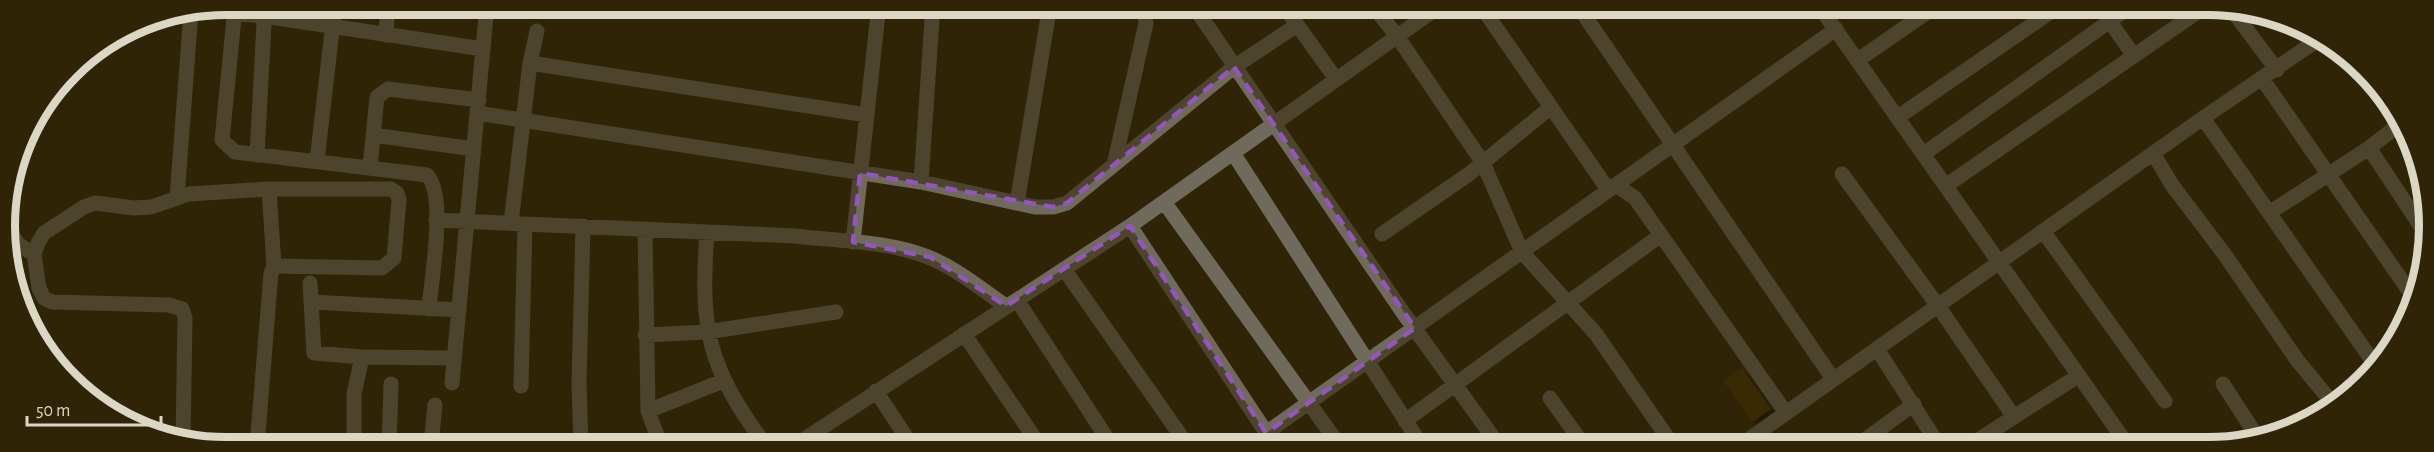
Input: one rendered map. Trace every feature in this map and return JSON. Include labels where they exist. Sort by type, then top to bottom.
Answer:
[{"type":"street","points":[[238,15],[234,18],[222,140],[228,149],[235,153],[428,175],[435,187],[436,220],[429,309]]},
{"type":"street","points":[[257,155],[265,15]]},
{"type":"street","points":[[285,15],[333,27],[483,49]]},
{"type":"street","points":[[317,162],[334,15]]},
{"type":"street","points":[[386,35],[387,15]]},
{"type":"street","points":[[452,383],[486,15]]},
{"type":"street","points":[[853,242],[878,15]]},
{"type":"street","points":[[921,182],[932,15]]},
{"type":"street","points":[[1017,203],[1048,15]]},
{"type":"street","points":[[1114,165],[1146,23],[1145,15]]},
{"type":"street","points":[[1201,15],[1272,125],[1493,437]]},
{"type":"street","points":[[1290,15],[1336,80]]},
{"type":"street","points":[[1380,15],[1397,36],[1483,163],[1522,252],[1568,301],[1632,383],[1667,437]]},
{"type":"street","points":[[807,437],[1130,226],[1427,15]]},
{"type":"street","points":[[1487,15],[1607,188],[1616,185]]},
{"type":"street","points":[[1584,15],[1833,379]]},
{"type":"street","points":[[1826,15],[2121,437]]},
{"type":"street","points":[[1858,60],[1923,15]]},
{"type":"street","points":[[1898,117],[2046,15]]},
{"type":"street","points":[[2105,15],[2134,56]]},
{"type":"street","points":[[1924,153],[2117,15]]},
{"type":"street","points":[[1947,185],[2193,15]]},
{"type":"street","points":[[2237,17],[2277,70]]},
{"type":"street","points":[[177,198],[190,18]]},
{"type":"street","points":[[370,167],[377,97],[382,91],[388,89],[478,106],[524,120],[921,182],[1017,203],[1053,207],[1067,203],[1234,67],[1297,25]]},
{"type":"street","points":[[1266,433],[1836,29]]},
{"type":"street","points":[[521,386],[518,224],[524,120],[530,63],[537,31]]},
{"type":"street","points":[[1752,437],[2203,118],[2263,80],[2314,43]]},
{"type":"street","points":[[530,63],[867,115]]},
{"type":"street","points":[[2263,80],[2409,291]]},
{"type":"street","points":[[1382,234],[1483,163],[1551,107]]},
{"type":"street","points":[[2203,118],[2371,359]]},
{"type":"street","points":[[2269,213],[2369,148],[2395,128]]},
{"type":"street","points":[[373,135],[474,149]]},
{"type":"street","points":[[2369,148],[2419,223]]},
{"type":"street","points":[[1233,153],[1366,363],[1416,437]]},
{"type":"street","points":[[2153,153],[2172,185],[2226,255],[2297,360],[2329,398]]},
{"type":"street","points":[[1842,174],[1938,306],[2014,417]]},
{"type":"street","points":[[1616,185],[1635,198],[1786,413]]},
{"type":"street","points":[[183,433],[185,318],[182,309],[169,305],[52,302],[44,298],[39,288],[34,254],[44,233],[84,207],[96,203],[134,208],[151,207],[189,194],[269,189],[382,188],[397,193],[399,200],[394,258],[390,264],[381,268],[274,266]]},
{"type":"street","points":[[258,437],[271,273],[274,266],[269,189]]},
{"type":"street","points":[[1164,202],[1334,437]]},
{"type":"street","points":[[436,220],[795,236],[911,251],[930,257],[1012,303],[1106,437]]},
{"type":"street","points":[[580,437],[583,226]]},
{"type":"street","points":[[1130,226],[1269,437]]},
{"type":"street","points":[[645,229],[648,411],[658,437]]},
{"type":"street","points":[[2043,231],[2165,400]]},
{"type":"street","points":[[706,232],[703,284],[707,332],[723,381],[739,410],[759,437]]},
{"type":"street","points":[[1405,421],[1661,235]]},
{"type":"street","points":[[15,239],[19,245],[34,254]]},
{"type":"street","points":[[1064,269],[1182,437]]},
{"type":"street","points":[[310,283],[314,352],[362,357],[454,358]]},
{"type":"street","points":[[312,302],[459,310]]},
{"type":"street","points":[[645,335],[707,332],[836,312]]},
{"type":"street","points":[[964,334],[1034,437]]},
{"type":"street","points":[[1877,349],[1934,437]]},
{"type":"street","points":[[354,437],[354,394],[362,357]]},
{"type":"street","points":[[1983,437],[2078,376]]},
{"type":"street","points":[[648,411],[723,381]]},
{"type":"street","points":[[389,437],[391,384]]},
{"type":"street","points":[[2223,384],[2254,432]]},
{"type":"street","points":[[876,391],[906,437]]},
{"type":"street","points":[[1550,398],[1578,437]]},
{"type":"street","points":[[432,437],[435,405]]},
{"type":"street","points":[[1869,437],[1914,405]]},
{"type":"highlighted area","points":[[1234,67],[1415,328],[1266,433],[1130,226],[1006,306],[930,257],[853,242],[860,173],[1053,207],[1067,203]]},
{"type":"building","points":[[1742,368],[1771,409],[1752,422],[1723,381]]}]
